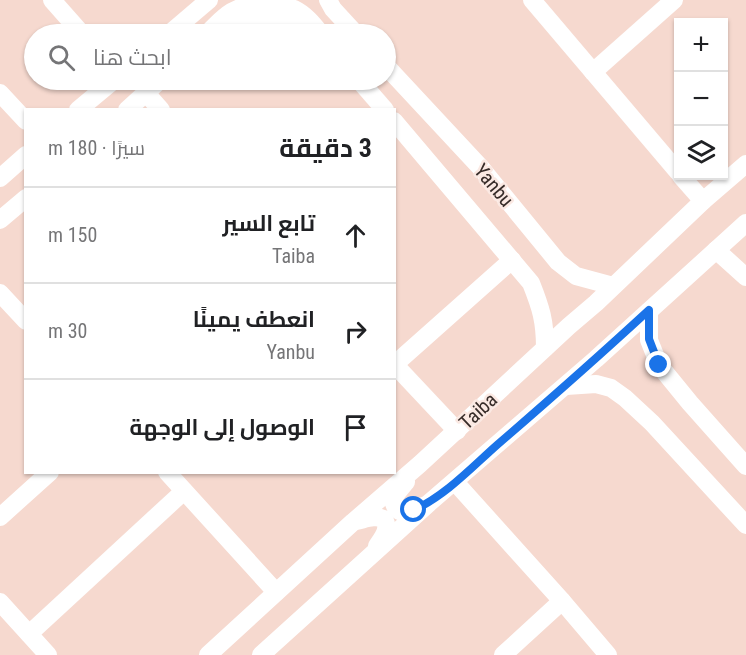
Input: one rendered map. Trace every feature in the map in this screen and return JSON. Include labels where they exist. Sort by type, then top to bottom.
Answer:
[{"type":"street","points":[[52,0],[73,24]]},
{"type":"street","points":[[180,24],[209,0]]},
{"type":"street","points":[[217,24],[228,14],[247,5],[266,2],[286,3],[292,0]]},
{"type":"street","points":[[328,0],[347,24]]},
{"type":"street","points":[[338,0],[350,24]]},
{"type":"street","points":[[532,0],[674,167]]},
{"type":"street","points":[[593,72],[674,0]]},
{"type":"street","points":[[266,2],[293,9],[313,24]]},
{"type":"street","points":[[233,24],[260,18],[282,20],[290,24]]},
{"type":"street","name":"Yanbu","points":[[396,77],[481,168],[558,262],[576,276],[613,286]]},
{"type":"street","points":[[80,108],[102,90]]},
{"type":"street","points":[[129,108],[149,90]]},
{"type":"street","points":[[368,90],[383,108]]},
{"type":"street","points":[[0,93],[24,119]]},
{"type":"street","points":[[146,93],[159,108]]},
{"type":"street","name":"Yanbu","points":[[396,123],[531,283],[541,307],[545,325],[545,348]]},
{"type":"street","points":[[0,178],[24,157]]},
{"type":"street","name":"Taiba","points":[[208,655],[420,464],[703,201],[746,164]]},
{"type":"street","points":[[685,180],[703,201]]},
{"type":"street","points":[[0,220],[24,200]]},
{"type":"street","name":"Taiba","points":[[261,655],[429,503],[566,386],[745,226]]},
{"type":"street","points":[[716,250],[746,277]]},
{"type":"street","points":[[396,363],[512,260]]},
{"type":"street","points":[[0,293],[24,319]]},
{"type":"street","points":[[649,310],[649,339],[659,365],[746,466]]},
{"type":"street","points":[[396,365],[457,430]]},
{"type":"street","points":[[566,386],[596,384],[611,388],[625,398],[652,423],[746,525]]},
{"type":"street","points":[[420,464],[393,502],[399,512],[406,513],[429,503]]},
{"type":"street","points":[[0,517],[48,474]]},
{"type":"street","points":[[170,474],[276,592]]},
{"type":"street","points":[[455,482],[608,655]]},
{"type":"street","points":[[29,634],[184,491]]},
{"type":"street","points":[[353,522],[372,517],[384,519],[386,530],[373,553]]},
{"type":"street","points":[[503,655],[562,601]]},
{"type":"street","points":[[3,610],[48,655]]},
{"type":"route","points":[[414,510],[429,503],[455,482],[649,310],[649,339],[659,365]]}]
